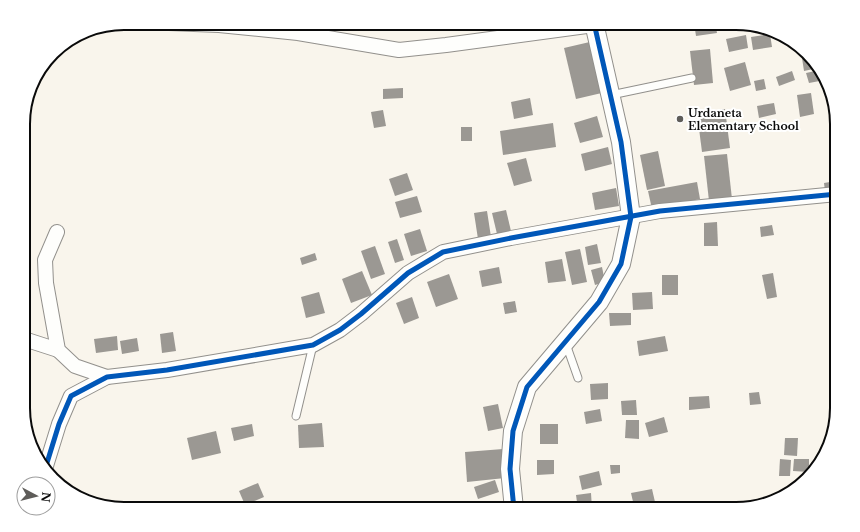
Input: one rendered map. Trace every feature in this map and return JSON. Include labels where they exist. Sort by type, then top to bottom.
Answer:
[{"type":"street","points":[[268,30],[298,33],[399,50],[446,46],[554,30]]},
{"type":"street","points":[[513,502],[510,469],[513,431],[527,387],[599,302],[621,264],[631,217],[621,142],[595,30]]},
{"type":"street","points":[[47,462],[59,424],[71,396],[107,377],[167,370],[313,345],[340,330],[361,314],[408,273],[443,252],[511,238],[631,217],[660,210],[830,195]]},
{"type":"street","points":[[56,232],[45,260],[46,283],[58,350]]},
{"type":"street","points":[[30,341],[58,350],[75,366],[107,377]]},
{"type":"lane","points":[[610,95],[692,78]]},
{"type":"lane","points":[[565,342],[578,378]]},
{"type":"lane","points":[[296,416],[313,345]]},
{"type":"building","points":[[695,30],[716,30],[717,33],[696,36]]},
{"type":"building","points":[[746,35],[748,48],[729,52],[726,39]]},
{"type":"building","points":[[765,35],[770,36],[772,47],[753,50],[751,37]]},
{"type":"building","points":[[594,41],[606,92],[576,99],[564,48]]},
{"type":"building","points":[[710,49],[713,83],[694,85],[690,51]]},
{"type":"building","points":[[802,58],[812,69],[804,71]]},
{"type":"building","points":[[745,62],[751,85],[730,91],[724,68]]},
{"type":"building","points":[[792,71],[795,80],[779,86],[776,77]]},
{"type":"building","points":[[813,71],[819,81],[809,83],[806,73]]},
{"type":"building","points":[[764,79],[766,89],[756,91],[754,81]]},
{"type":"building","points":[[403,88],[403,98],[383,99],[383,89]]},
{"type":"building","points":[[811,93],[814,114],[800,117],[797,95]]},
{"type":"building","points":[[530,98],[533,115],[514,119],[511,102]]},
{"type":"building","points":[[774,103],[776,114],[759,118],[757,106]]},
{"type":"building","points":[[725,109],[730,148],[702,152],[697,113]]},
{"type":"building","points":[[383,110],[386,126],[374,128],[371,112]]},
{"type":"building","points":[[597,116],[603,137],[580,143],[574,123]]},
{"type":"building","points":[[553,123],[556,147],[503,155],[500,131]]},
{"type":"building","points":[[461,127],[472,127],[472,141],[461,141]]},
{"type":"building","points":[[608,147],[612,164],[585,171],[581,154]]},
{"type":"building","points":[[658,151],[665,186],[647,190],[640,155]]},
{"type":"building","points":[[727,154],[732,199],[709,201],[704,156]]},
{"type":"building","points":[[526,158],[532,181],[514,186],[507,163]]},
{"type":"building","points":[[407,173],[413,190],[395,196],[389,179]]},
{"type":"building","points":[[697,182],[700,199],[652,209],[648,191]]},
{"type":"building","points":[[830,182],[830,191],[825,191],[824,183]]},
{"type":"building","points":[[616,188],[619,206],[595,210],[592,193]]},
{"type":"building","points":[[417,196],[422,212],[400,218],[395,202]]},
{"type":"building","points":[[506,210],[511,231],[497,234],[492,213]]},
{"type":"building","points":[[487,211],[491,237],[478,239],[474,213]]},
{"type":"building","points":[[717,222],[718,246],[704,246],[704,223]]},
{"type":"building","points":[[772,225],[774,235],[761,237],[760,227]]},
{"type":"building","points":[[420,229],[427,251],[411,256],[404,234]]},
{"type":"building","points":[[397,239],[404,260],[395,263],[388,242]]},
{"type":"building","points":[[597,244],[601,263],[588,265],[585,247]]},
{"type":"building","points":[[375,246],[385,274],[371,279],[361,251]]},
{"type":"building","points":[[580,249],[587,282],[572,285],[565,252]]},
{"type":"building","points":[[315,253],[317,260],[302,265],[300,258]]},
{"type":"building","points":[[562,259],[566,281],[548,283],[545,262]]},
{"type":"building","points":[[499,267],[502,283],[482,287],[479,271]]},
{"type":"building","points":[[602,267],[605,282],[595,285],[591,270]]},
{"type":"building","points":[[362,271],[372,295],[351,303],[342,279]]},
{"type":"building","points":[[773,273],[777,297],[767,299],[762,275]]},
{"type":"building","points":[[449,274],[458,299],[436,307],[427,282]]},
{"type":"building","points":[[662,275],[678,275],[678,295],[662,295]]},
{"type":"building","points":[[319,292],[325,313],[306,318],[301,297]]},
{"type":"building","points":[[652,292],[653,309],[633,310],[632,293]]},
{"type":"building","points":[[412,297],[419,318],[404,324],[396,303]]},
{"type":"building","points":[[515,301],[517,312],[505,314],[503,303]]},
{"type":"building","points":[[609,313],[631,313],[631,325],[610,326]]},
{"type":"building","points":[[173,332],[176,351],[162,353],[160,334]]},
{"type":"building","points":[[117,336],[118,350],[96,353],[94,339]]},
{"type":"building","points":[[665,336],[668,351],[639,356],[637,341]]},
{"type":"building","points":[[137,338],[139,351],[122,354],[120,341]]},
{"type":"building","points":[[608,383],[608,399],[591,400],[590,384]]},
{"type":"building","points":[[759,392],[761,404],[750,405],[749,393]]},
{"type":"building","points":[[709,396],[710,408],[689,410],[689,397]]},
{"type":"building","points":[[636,400],[637,415],[622,415],[621,401]]},
{"type":"building","points":[[498,404],[503,428],[488,431],[483,407]]},
{"type":"building","points":[[600,409],[602,421],[586,424],[584,412]]},
{"type":"building","points":[[664,417],[668,432],[649,437],[645,423]]},
{"type":"building","points":[[626,420],[639,420],[639,439],[625,438]]},
{"type":"building","points":[[322,423],[324,447],[299,448],[298,425]]},
{"type":"building","points":[[252,424],[254,436],[234,441],[231,428]]},
{"type":"building","points":[[540,424],[558,424],[558,444],[540,444]]},
{"type":"building","points":[[216,431],[221,453],[192,460],[187,438]]},
{"type":"building","points":[[785,438],[798,438],[797,456],[784,455]]},
{"type":"building","points":[[503,449],[505,478],[467,482],[465,452]]},
{"type":"building","points":[[780,459],[791,460],[790,476],[779,476]]},
{"type":"building","points":[[794,459],[809,459],[809,466],[804,472],[793,471]]},
{"type":"building","points":[[537,460],[554,460],[554,474],[537,475]]},
{"type":"building","points":[[610,465],[620,465],[620,473],[611,474]]},
{"type":"building","points":[[599,471],[602,485],[582,490],[579,476]]},
{"type":"building","points":[[495,480],[499,492],[478,499],[474,487]]},
{"type":"building","points":[[258,483],[264,497],[252,502],[244,502],[239,491]]},
{"type":"building","points":[[652,489],[655,502],[633,502],[631,493]]},
{"type":"building","points":[[591,493],[592,502],[577,502],[576,495]]},
{"type":"building","points":[[472,501],[496,501],[496,502]]},
{"type":"cycle path","points":[[513,502],[510,469],[513,431],[527,387],[599,302],[621,264],[631,217],[621,142],[596,30]]},
{"type":"cycle path","points":[[47,462],[59,424],[71,396],[107,377],[167,370],[313,345],[340,330],[361,314],[408,273],[443,252],[660,211],[830,195]]},
{"type":"place","name":"Urdaneta Elementary School","points":[[680,119]]}]
